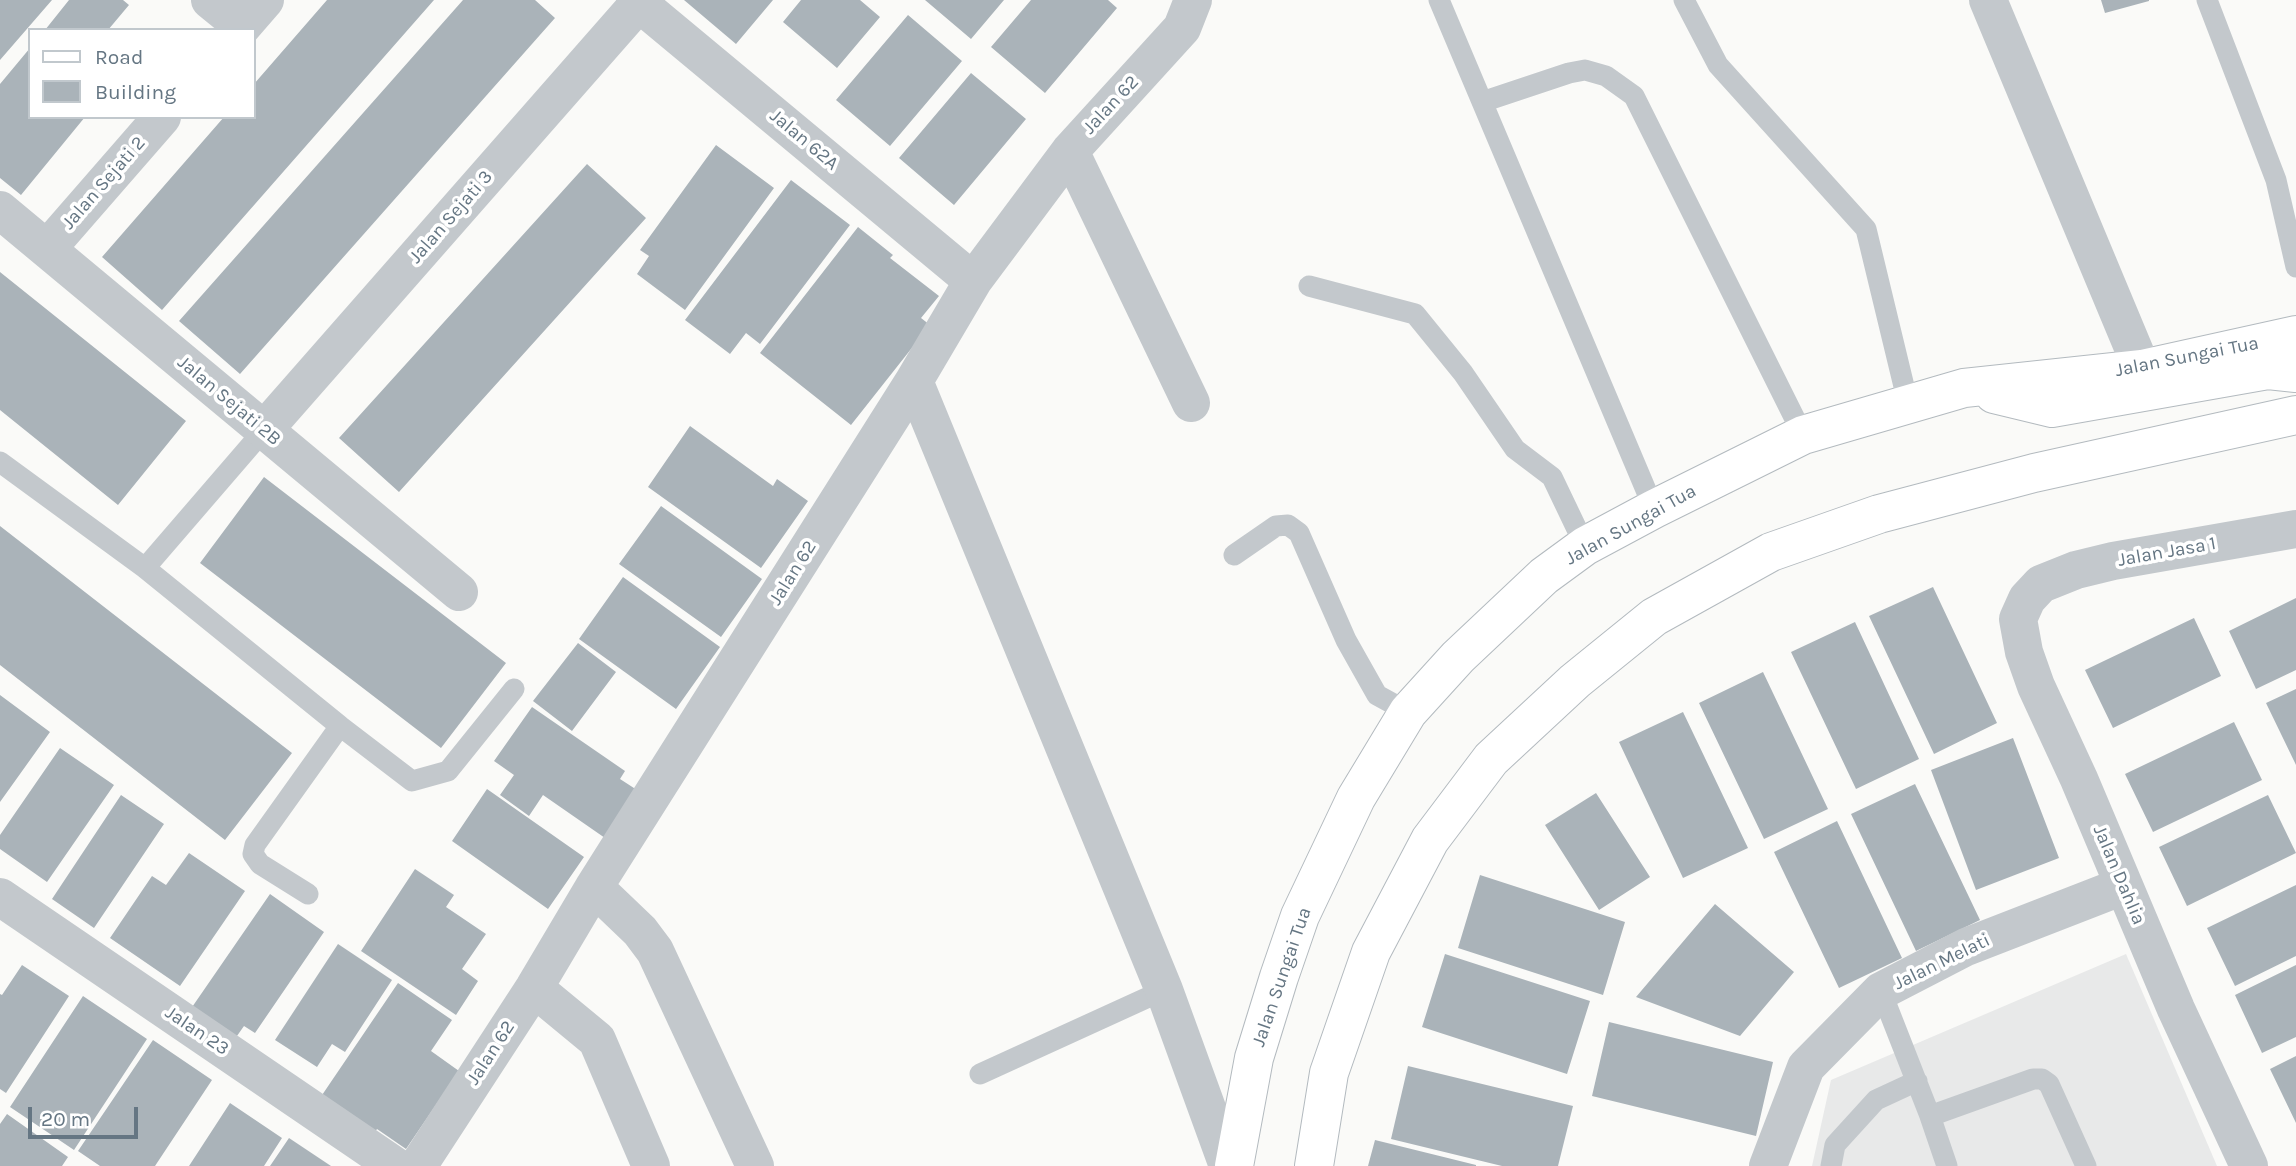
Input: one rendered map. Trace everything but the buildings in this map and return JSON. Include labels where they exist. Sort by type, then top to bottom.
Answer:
[{"type":"main road","name":"Jalan Sungai Tua","points":[[1234,1166],[1254,1058],[1300,916],[1356,798],[1408,712],[1458,657],[1544,576],[1585,546],[1803,435],[1908,402],[1964,388],[2142,369],[2296,335]]},
{"type":"main road","points":[[1964,388],[2052,408],[2268,370],[2296,373]]},
{"type":"main road","points":[[1314,1166],[1329,1073],[1371,951],[1430,840],[1491,759],[1575,681],[1654,617],[1771,552],[1879,514],[2034,473],[2296,415]]},
{"type":"street","points":[[210,0],[249,18]]},
{"type":"street","name":"Jalan 62","points":[[418,1166],[534,988],[594,887],[914,381],[973,281],[1070,150],[1182,28],[1193,0]]},
{"type":"street","points":[[1988,0],[2142,369]]},
{"type":"street","name":"Jalan 62A","points":[[637,2],[973,281]]},
{"type":"street","name":"Jalan Sejati 3","points":[[264,430],[637,2]]},
{"type":"street","name":"Jalan Sejati 2","points":[[47,249],[160,119]]},
{"type":"street","points":[[1070,150],[1191,403]]},
{"type":"street","name":"Jalan Sejati 2B","points":[[0,210],[459,592]]},
{"type":"street","points":[[914,381],[1164,990],[1228,1166]]},
{"type":"street","name":"Jalan Jasa 1","points":[[2040,584],[2076,570],[2113,561],[2296,529]]},
{"type":"street","name":"Jalan Dahlia","points":[[2040,584],[2027,599],[2018,619],[2024,652],[2036,686],[2079,779],[2176,1009],[2249,1166]]},
{"type":"street","name":"Jalan Melati","points":[[1769,1166],[1806,1067],[1881,991],[1966,947],[2123,886]]},
{"type":"street","points":[[594,887],[640,931],[655,951],[755,1166]]},
{"type":"street","name":"Jalan 23","points":[[0,897],[395,1166]]},
{"type":"street","points":[[534,988],[597,1040],[651,1166]]},
{"type":"lane","points":[[1439,0],[1654,509]]},
{"type":"lane","points":[[1684,0],[1718,65],[1866,229],[1908,402]]},
{"type":"lane","points":[[2207,0],[2276,180],[2296,267]]},
{"type":"lane","points":[[1482,102],[1585,70],[1606,76],[1634,96],[1803,435]]},
{"type":"lane","points":[[1309,286],[1415,314],[1463,373],[1515,449],[1552,477],[1585,546]]},
{"type":"lane","points":[[145,568],[264,430]]},
{"type":"lane","points":[[0,462],[145,568],[412,781],[448,771],[514,689]]},
{"type":"lane","points":[[1234,555],[1276,526],[1288,525],[1299,533],[1346,640],[1377,695],[1408,712]]},
{"type":"lane","points":[[308,894],[260,864],[253,854],[255,845],[340,726]]},
{"type":"lane","points":[[980,1074],[1164,990]]},
{"type":"lane","points":[[1881,991],[1947,1166]]},
{"type":"lane","points":[[1930,1116],[2033,1079],[2042,1079],[2049,1084],[2086,1166]]},
{"type":"lane","points":[[1831,1166],[1835,1144],[1876,1100],[1917,1081]]},
{"type":"shaded area","points":[[2126,954],[2217,1166],[1812,1166],[1831,1080]]}]
